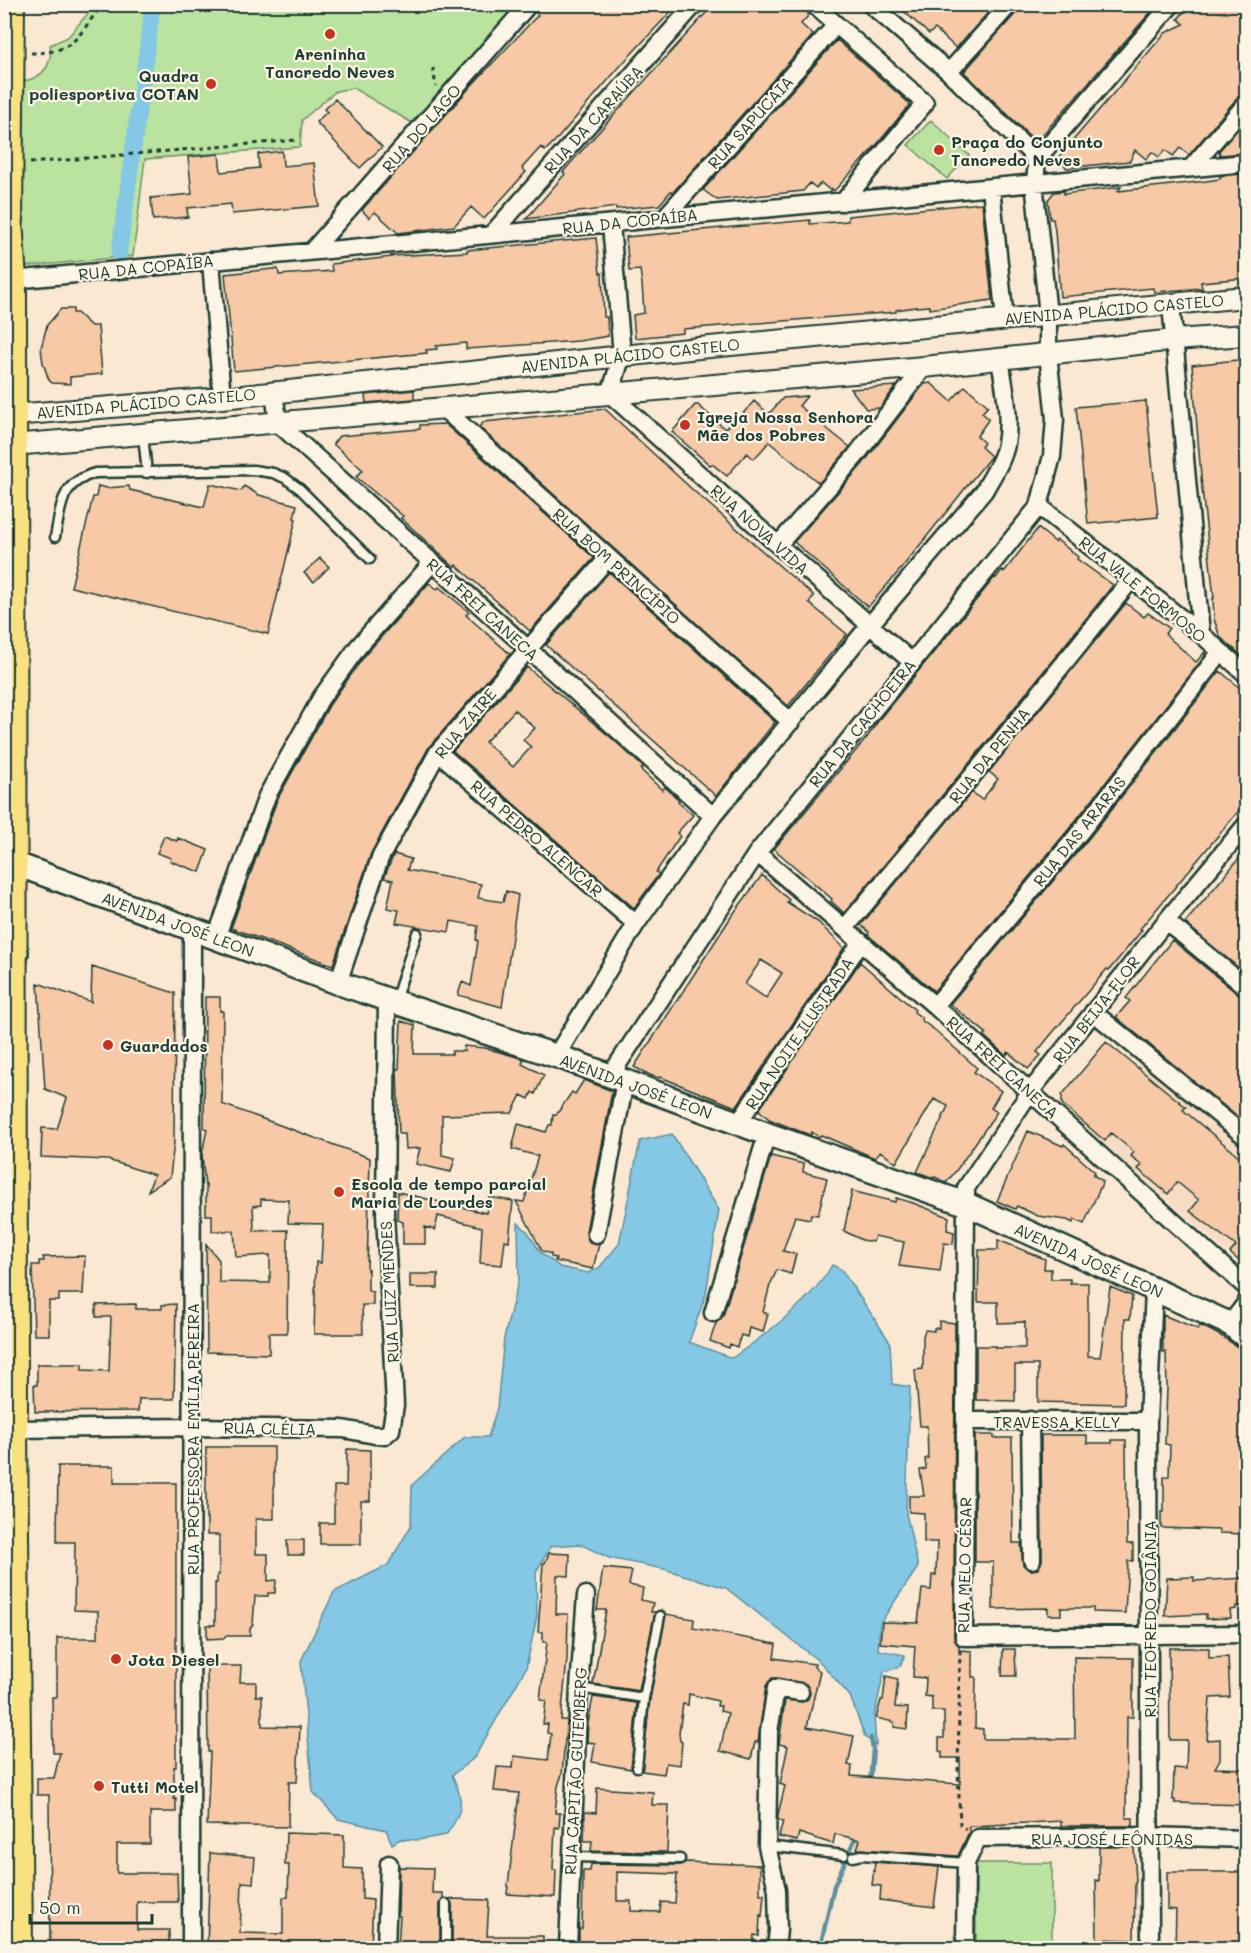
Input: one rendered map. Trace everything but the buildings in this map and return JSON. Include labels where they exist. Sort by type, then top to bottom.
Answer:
[{"type":"highway","points":[[4,1009],[14,952]]},
{"type":"main road","points":[[11,4],[11,165],[7,208],[13,280],[14,1429],[19,1948]]},
{"type":"main road","name":"AVENIDA JOSÉ LEON","points":[[13,863],[338,983],[562,1058],[767,1134],[966,1204],[1238,1330]]},
{"type":"street","name":"RUA DO LAGO","points":[[312,251],[529,4]]},
{"type":"street","name":"RUA DA CARAÚBA","points":[[492,234],[695,4]]},
{"type":"street","points":[[813,4],[925,104],[843,202]]},
{"type":"street","points":[[870,4],[949,72],[1036,160],[1172,4]]},
{"type":"street","points":[[949,72],[1010,4]]},
{"type":"street","name":"RUA SAPUCAIA","points":[[664,218],[836,26]]},
{"type":"street","points":[[1191,168],[1246,104]]},
{"type":"street","name":"RUA DA CACHOEIRA","points":[[610,1076],[757,852],[909,660],[1039,506],[1054,441],[1055,419],[1044,355],[1043,316],[1028,184],[1038,171],[1036,160]]},
{"type":"street","name":"RUA DA COPAÍBA","points":[[13,280],[1246,163]]},
{"type":"street","points":[[994,188],[1009,320]]},
{"type":"street","points":[[610,394],[622,356],[611,225]]},
{"type":"street","points":[[211,261],[222,398]]},
{"type":"street","name":"AVENIDA PLÁCIDO CASTELO","points":[[13,415],[222,398],[622,356],[1246,297]]},
{"type":"street","points":[[1171,304],[1201,634]]},
{"type":"street","name":"AVENIDA PLÁCIDO CASTELO","points":[[13,445],[924,367],[1175,340],[1246,335]]},
{"type":"street","points":[[562,1058],[636,924],[713,816],[869,626],[984,491],[997,468],[1006,445],[1008,423],[1006,358]]},
{"type":"street","points":[[778,545],[854,458],[924,367]]},
{"type":"street","points":[[274,391],[278,423]]},
{"type":"street","name":"RUA NOVA VIDA","points":[[610,394],[909,660]]},
{"type":"street","name":"RUA BOM PRINCÍPIO","points":[[444,409],[791,722]]},
{"type":"street","name":"RUA FREI CANECA","points":[[278,423],[713,816]]},
{"type":"street","name":"RUA VALE FORMOSO","points":[[1039,506],[1201,634],[1246,674]]},
{"type":"street","name":"RUA ZAIRE","points":[[338,983],[380,858],[438,752],[608,558]]},
{"type":"street","points":[[216,938],[267,796],[321,698],[353,654],[432,563]]},
{"type":"street","name":"RUA DA PENHA","points":[[846,928],[989,756],[1131,579]]},
{"type":"street","name":"RUA DAS ARARAS","points":[[935,1006],[1081,831],[1220,653]]},
{"type":"street","name":"RUA PEDRO ALENCAR","points":[[438,752],[636,924]]},
{"type":"street","name":"RUA BEIJA-FLOR","points":[[966,1204],[966,1188],[1030,1092],[1166,921],[1245,832]]},
{"type":"street","name":"RUA FREI CANECA","points":[[757,852],[935,1006],[1246,1287]]},
{"type":"street","points":[[1166,921],[1246,987]]},
{"type":"street","name":"RUA PROFESSORA EMÍLIA PEREIRA","points":[[191,1948],[192,929]]},
{"type":"street","name":"RUA NOITE ILUSTRADA","points":[[738,1123],[861,942]]},
{"type":"street","name":"RUA LUIZ MENDES","points":[[391,1000],[385,1214],[395,1406]]},
{"type":"street","points":[[1093,1012],[1246,1137]]},
{"type":"street","points":[[596,1234],[610,1076]]},
{"type":"street","points":[[713,1313],[767,1134]]},
{"type":"street","name":"RUA MELO CÉSAR","points":[[964,1637],[966,1204]]},
{"type":"street","name":"RUA TEOFREDO GOIÂNIA","points":[[1150,1948],[1148,1421],[1154,1290]]},
{"type":"street","points":[[1238,1330],[1246,1303]]},
{"type":"street","name":"RUA CLÉLIA","points":[[14,1429],[192,1427],[343,1429],[385,1435],[393,1427],[395,1406]]},
{"type":"street","points":[[1030,1420],[1032,1560]]},
{"type":"street","name":"TRAVESSA KELLY","points":[[966,1421],[1148,1421]]},
{"type":"street","name":"RUA CAPITÃO GUTEMBERG","points":[[568,1948],[579,1688],[586,1594]]},
{"type":"street","points":[[964,1637],[1246,1634]]},
{"type":"street","points":[[776,1948],[777,1890],[767,1846],[769,1732],[776,1688],[800,1692]]},
{"type":"street","name":"RUA JOSÉ LEÔNIDAS","points":[[978,1838],[1149,1836],[1246,1839]]},
{"type":"street","points":[[965,1948],[966,1863],[978,1838]]},
{"type":"street","points":[[386,1948],[388,1864]]},
{"type":"lane","points":[[143,435],[147,472]]},
{"type":"lane","points":[[55,537],[64,496],[70,486],[81,477],[95,472],[253,470],[273,473],[285,478],[300,489],[370,559]]},
{"type":"lane","points":[[391,1000],[417,933]]},
{"type":"lane","points":[[637,1767],[644,1698],[660,1616]]},
{"type":"lane","points":[[579,1688],[644,1698]]},
{"type":"lane","points":[[767,1846],[848,1856],[862,1855],[966,1863]]},
{"type":"lane","points":[[571,1857],[680,1859]]},
{"type":"lane","points":[[446,1904],[446,1948]]},
{"type":"path","points":[[11,53],[46,53],[69,45],[83,33],[102,4]]},
{"type":"path","points":[[11,165],[297,140]]},
{"type":"path","name":"RUA MELO CÉSAR","points":[[964,1637],[960,1645],[959,1681],[960,1825],[978,1838]]},
{"type":"shaded area","points":[[1106,1042],[1136,1067],[1141,1063],[1246,1150],[1246,1268],[1062,1107],[1060,1101],[1063,1094]]},
{"type":"green space","points":[[95,5],[520,5],[412,123],[353,88],[336,91],[302,120],[300,147],[145,159],[133,256],[22,267],[24,81],[36,77],[45,69],[50,58],[50,45],[68,37]]},
{"type":"green space","points":[[931,120],[969,155],[947,179],[908,145]]},
{"type":"green space","points":[[976,1863],[1052,1863],[1052,1948],[976,1948]]},
{"type":"water","points":[[672,1134],[719,1210],[706,1294],[689,1342],[732,1358],[801,1304],[824,1278],[832,1265],[841,1269],[890,1342],[892,1384],[910,1387],[906,1513],[918,1567],[880,1623],[878,1650],[905,1655],[900,1666],[884,1672],[874,1717],[876,1745],[865,1737],[850,1696],[821,1663],[726,1588],[664,1569],[609,1558],[580,1544],[551,1546],[536,1572],[537,1616],[526,1668],[474,1758],[452,1775],[460,1800],[456,1820],[446,1835],[418,1840],[400,1839],[392,1844],[386,1830],[338,1819],[313,1792],[301,1661],[334,1592],[388,1565],[411,1526],[412,1485],[465,1437],[488,1437],[497,1408],[504,1338],[519,1278],[518,1223],[528,1232],[540,1252],[560,1267],[588,1273],[599,1268],[619,1244],[640,1141]]},
{"type":"waterway","points":[[119,253],[153,4]]},
{"type":"waterway","points":[[870,1783],[873,1749],[871,1738]]},
{"type":"waterway","points":[[820,1948],[834,1886],[857,1835]]},
{"type":"place","name":"Areninha Tancredo Neves","points":[[330,34]]},
{"type":"place","name":"Quadra poliesportiva COTAN","points":[[211,84]]},
{"type":"place","name":"Praça do Conjunto Tancredo Neves","points":[[939,150]]},
{"type":"place","name":"Igreja Nossa Senhora Mãe dos Pobres","points":[[685,425]]},
{"type":"place","name":"Guardados","points":[[108,1045]]},
{"type":"place","name":"Escola de tempo parcial Maria de Lourdes","points":[[339,1192]]},
{"type":"place","name":"Jota Diesel","points":[[116,1659]]},
{"type":"place","name":"Tutti Motel","points":[[99,1786]]}]
